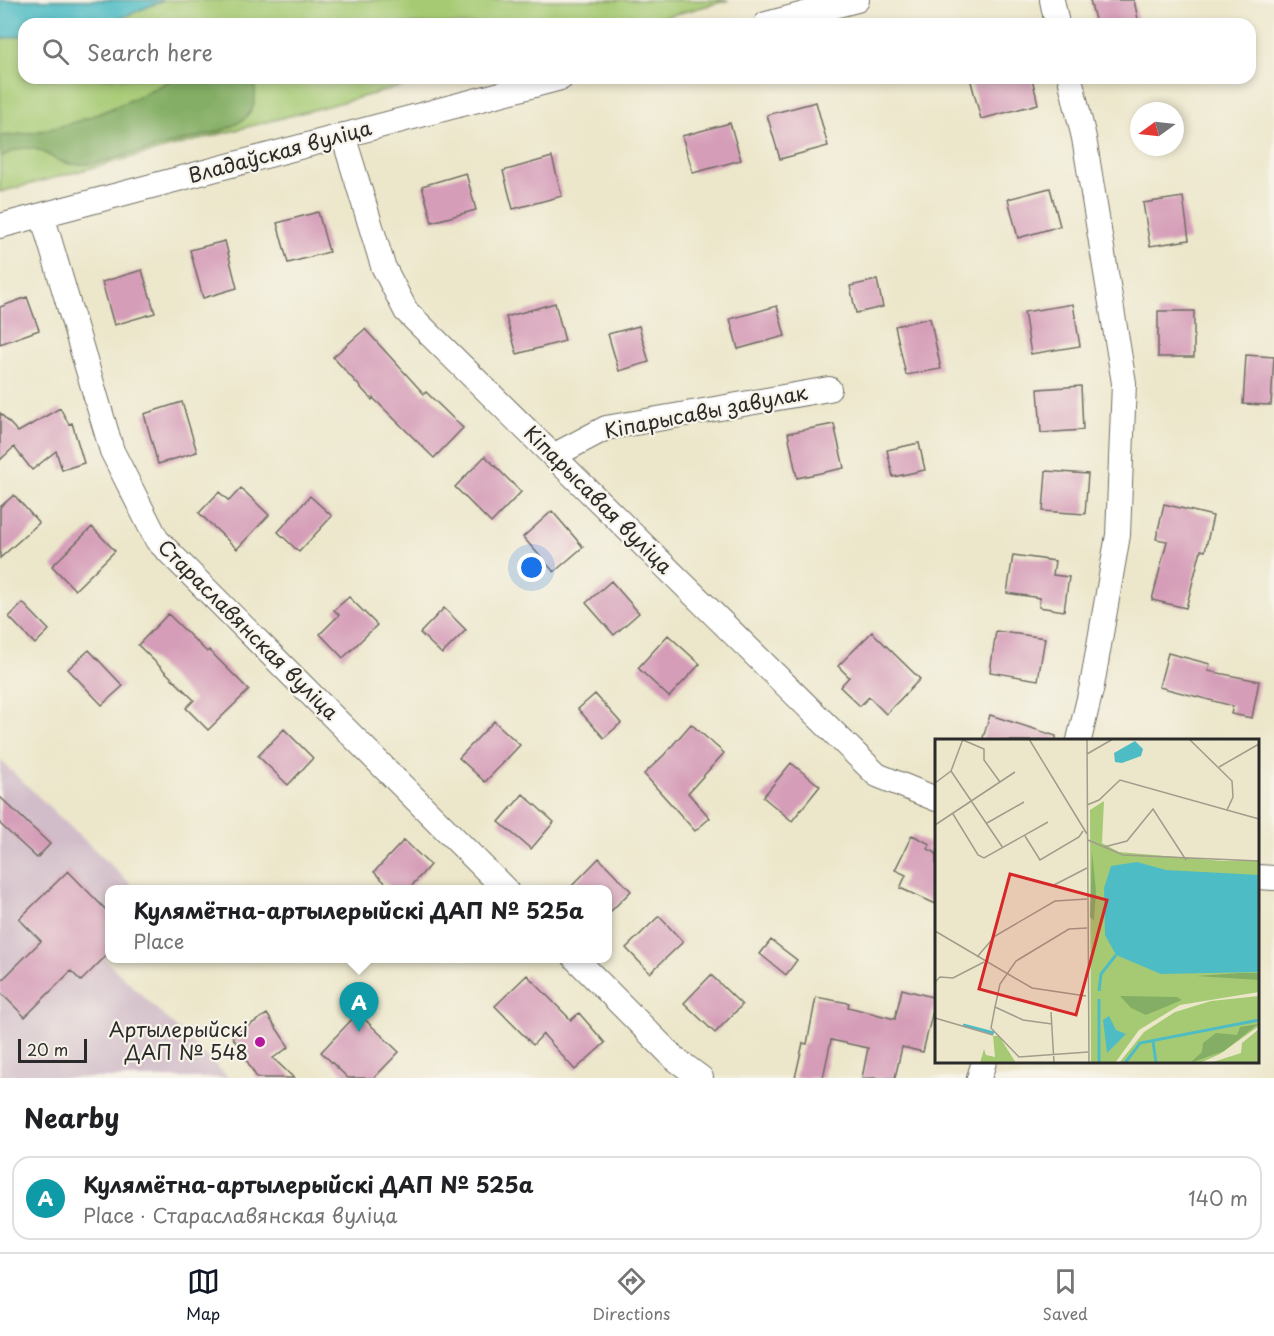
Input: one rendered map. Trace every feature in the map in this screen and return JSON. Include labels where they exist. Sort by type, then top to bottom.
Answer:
[{"type":"street","points":[[789,18],[857,0]]},
{"type":"street","points":[[1052,0],[1056,18]]},
{"type":"street","name":"Владаўская вуліца","points":[[0,226],[538,84]]},
{"type":"street","points":[[1071,84],[1084,138],[1124,383],[1118,535],[1092,686],[1079,739]]},
{"type":"street","name":"Кіпарысавая вуліца","points":[[343,135],[382,266],[406,311],[877,775],[935,799]]},
{"type":"street","name":"Стараславянская вуліца","points":[[42,215],[112,451],[157,540],[501,885]]},
{"type":"street","name":"Кіпарысавы завулак","points":[[553,456],[606,428],[829,389]]},
{"type":"street","points":[[580,963],[674,1058],[701,1078]]},
{"type":"street","points":[[979,1078],[984,1063]]},
{"type":"shaded area","points":[[0,760],[132,885],[105,885],[105,963],[108,963],[229,1078],[0,1078]]},
{"type":"green space","points":[[0,0],[729,0],[661,18],[18,18],[18,84],[411,84],[0,192]]},
{"type":"green space","points":[[163,84],[255,84],[253,106],[246,118],[221,131],[97,163],[65,163],[32,148],[17,149],[0,157],[0,136],[24,134],[69,124],[133,99]]},
{"type":"water","points":[[0,0],[164,0],[121,18],[18,18],[18,36],[0,39]]},
{"type":"building","points":[[1090,0],[1134,0],[1138,18],[1094,18]]},
{"type":"building","points":[[972,84],[1033,84],[1038,104],[981,119]]},
{"type":"building","points":[[816,102],[828,146],[780,159],[767,115]]},
{"type":"building","points":[[730,123],[741,160],[693,173],[682,136]]},
{"type":"building","points":[[552,157],[562,196],[513,209],[503,171]]},
{"type":"building","points":[[466,173],[476,210],[432,222],[422,186]]},
{"type":"building","points":[[1050,188],[1060,226],[1018,238],[1008,199]]},
{"type":"building","points":[[1183,197],[1189,240],[1150,246],[1143,203]]},
{"type":"building","points":[[318,212],[329,252],[288,263],[277,223]]},
{"type":"building","points":[[225,241],[237,288],[203,298],[190,250]]},
{"type":"building","points":[[142,270],[155,313],[114,325],[102,282]]},
{"type":"building","points":[[877,280],[883,307],[856,313],[850,286]]},
{"type":"building","points":[[27,297],[39,330],[0,344],[0,307]]},
{"type":"building","points":[[555,303],[565,341],[517,354],[506,317]]},
{"type":"building","points":[[1073,304],[1080,346],[1031,354],[1024,312]]},
{"type":"building","points":[[777,306],[785,336],[738,349],[730,319]]},
{"type":"building","points":[[1158,311],[1194,311],[1194,357],[1158,357]]},
{"type":"building","points":[[930,318],[941,369],[906,375],[895,326]]},
{"type":"building","points":[[639,326],[649,362],[619,371],[608,334]]},
{"type":"building","points":[[365,329],[424,394],[426,392],[463,428],[434,458],[373,398],[372,400],[333,357]]},
{"type":"building","points":[[1246,355],[1274,357],[1271,405],[1243,404]]},
{"type":"building","points":[[1081,386],[1083,430],[1041,433],[1038,389]]},
{"type":"building","points":[[182,402],[197,452],[158,464],[144,414]]},
{"type":"building","points":[[60,408],[69,424],[72,423],[84,463],[62,470],[56,451],[32,470],[14,447],[0,460],[0,413],[18,432]]},
{"type":"building","points":[[834,424],[844,468],[797,478],[788,433]]},
{"type":"building","points":[[919,443],[925,470],[893,477],[887,450]]},
{"type":"building","points":[[485,456],[521,492],[491,523],[455,487]]},
{"type":"building","points":[[1046,471],[1088,474],[1085,514],[1043,511]]},
{"type":"building","points":[[241,488],[269,515],[237,549],[199,513],[219,492],[229,501]]},
{"type":"building","points":[[14,495],[39,523],[0,558],[0,507]]},
{"type":"building","points":[[310,496],[332,516],[299,552],[278,532]]},
{"type":"building","points":[[1164,504],[1213,516],[1205,551],[1201,550],[1186,608],[1152,600],[1167,541],[1156,539]]},
{"type":"building","points":[[552,511],[583,547],[554,572],[523,537]]},
{"type":"building","points":[[92,527],[115,551],[75,590],[52,566]]},
{"type":"building","points":[[1013,555],[1055,561],[1053,575],[1069,577],[1064,611],[1039,607],[1040,598],[1007,593]]},
{"type":"building","points":[[611,581],[639,613],[614,635],[586,603]]},
{"type":"building","points":[[349,597],[377,625],[343,658],[320,634],[339,615],[334,610]]},
{"type":"building","points":[[23,603],[49,630],[35,644],[9,617]]},
{"type":"building","points":[[444,608],[466,630],[442,654],[420,633]]},
{"type":"building","points":[[168,614],[207,652],[209,650],[249,690],[208,730],[186,708],[194,700],[138,645]]},
{"type":"building","points":[[996,631],[1045,638],[1038,680],[990,672]]},
{"type":"building","points":[[872,632],[920,679],[886,714],[869,697],[860,706],[840,687],[849,677],[838,666]]},
{"type":"building","points":[[668,635],[700,664],[669,697],[638,668]]},
{"type":"building","points":[[89,650],[123,686],[102,705],[68,669]]},
{"type":"building","points":[[1168,653],[1210,664],[1208,671],[1259,681],[1252,718],[1231,714],[1233,706],[1159,687]]},
{"type":"building","points":[[595,694],[621,723],[604,738],[578,709]]},
{"type":"building","points":[[990,715],[1056,736],[1056,739],[983,739]]},
{"type":"building","points":[[494,721],[520,745],[485,782],[459,758]]},
{"type":"building","points":[[691,724],[724,753],[688,793],[710,818],[695,831],[644,774]]},
{"type":"building","points":[[284,729],[313,758],[288,785],[258,756]]},
{"type":"building","points":[[791,763],[820,786],[792,821],[763,797]]},
{"type":"building","points":[[523,794],[554,822],[531,849],[499,822]]},
{"type":"building","points":[[0,797],[50,844],[37,858],[0,824]]},
{"type":"building","points":[[912,835],[930,844],[928,849],[935,852],[935,904],[900,888],[906,875],[895,870]]},
{"type":"building","points":[[404,840],[430,865],[412,885],[388,885],[374,872]]},
{"type":"building","points":[[599,858],[631,891],[612,910],[612,885],[573,885]]},
{"type":"building","points":[[68,871],[105,909],[105,957],[81,981],[71,971],[25,1017],[0,992],[0,982],[41,941],[19,919]]},
{"type":"building","points":[[659,916],[683,942],[650,973],[626,948]]},
{"type":"building","points":[[771,940],[797,960],[786,975],[760,954]]},
{"type":"building","points":[[527,975],[571,1020],[579,1013],[605,1043],[575,1070],[543,1034],[533,1045],[495,1006]]},
{"type":"building","points":[[711,975],[742,1005],[715,1033],[684,1003]]},
{"type":"building","points":[[902,989],[935,998],[923,1052],[902,1047],[895,1078],[862,1078],[868,1048],[831,1040],[823,1078],[795,1078],[803,1043],[807,1044],[816,997],[849,1003],[848,1007],[895,1019]]},
{"type":"building","points":[[358,1013],[399,1052],[374,1078],[348,1078],[321,1052]]},
{"type":"building","name":"Артылерыйскі ДАП № 548","points":[[267,1014],[289,1047],[273,1058],[294,1078],[257,1078],[232,1036]]},
{"type":"place","name":"Кулямётна-артылерыйскі ДАП № 525а","points":[[359,1032]]},
{"type":"place","name":"Артылерыйскі ДАП № 548","points":[[260,1042]]}]
